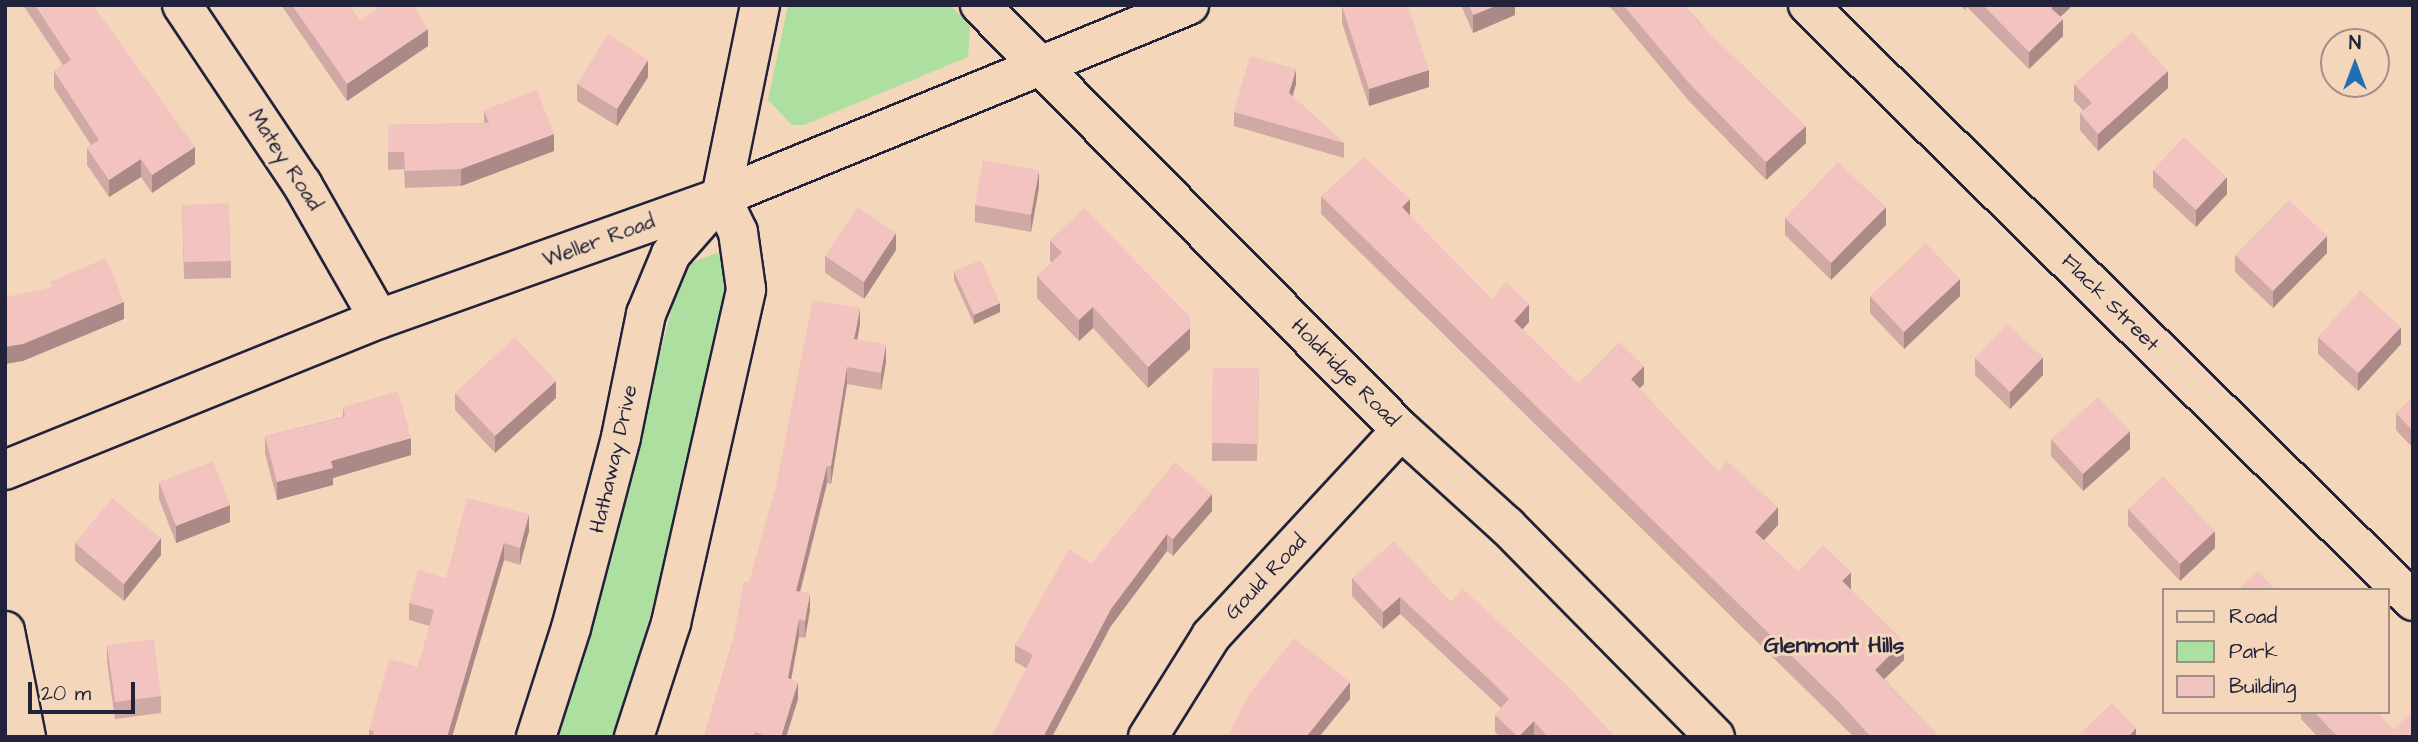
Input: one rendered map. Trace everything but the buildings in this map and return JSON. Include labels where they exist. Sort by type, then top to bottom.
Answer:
[{"type":"street","name":"Matey Road","points":[[182,5],[302,184],[380,320]]},
{"type":"street","name":"Hathaway Drive","points":[[536,737],[571,628],[618,450],[646,314],[671,254],[721,197],[760,5]]},
{"type":"street","name":"Holdridge Road","points":[[980,5],[1042,64],[1401,430],[1507,526],[1715,737]]},
{"type":"street","name":"Weller Road","points":[[5,470],[380,320],[721,197],[1189,5]]},
{"type":"street","name":"Flack Street","points":[[1808,5],[2413,601]]},
{"type":"street","points":[[634,737],[671,623],[746,289],[738,232],[721,197]]},
{"type":"street","name":"Gould Road","points":[[1148,737],[1211,636],[1401,430]]},
{"type":"street","points":[[5,631],[26,737]]},
{"type":"green space","points":[[788,5],[950,5],[970,26],[968,57],[804,125],[792,125],[768,100]]},
{"type":"green space","points":[[716,253],[727,260],[726,293],[680,507],[616,737],[554,737],[573,683],[683,266]]},
{"type":"district","name":"Glenmont Hills","points":[[1834,645]]}]
